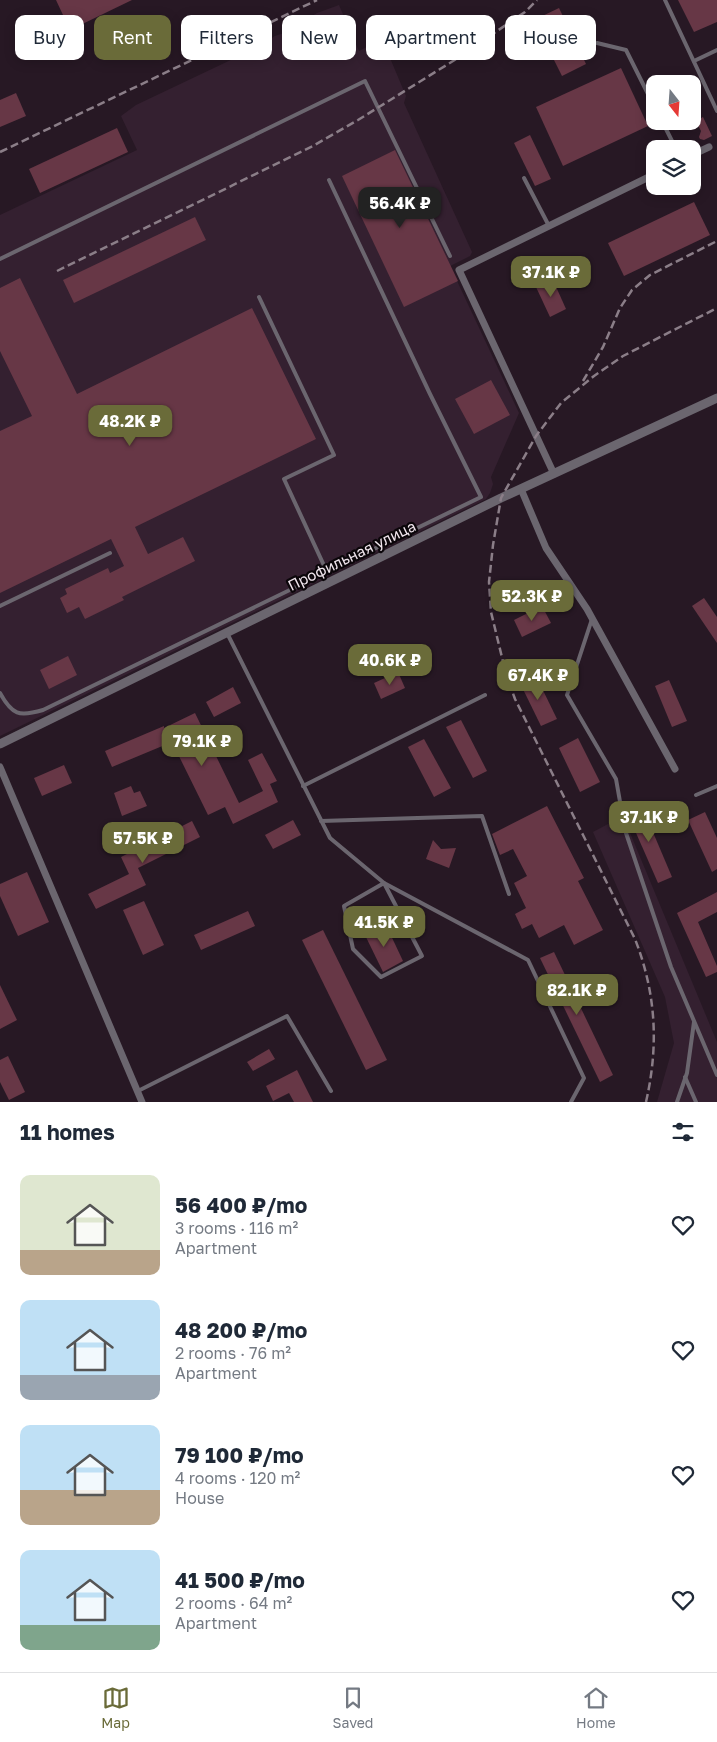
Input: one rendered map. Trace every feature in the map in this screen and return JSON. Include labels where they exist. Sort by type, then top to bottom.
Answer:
[{"type":"street","points":[[701,151],[709,147]]},
{"type":"street","points":[[554,474],[459,270],[646,178]]},
{"type":"street","name":"Профильная улица","points":[[0,744],[521,489],[717,398]]},
{"type":"street","points":[[521,489],[546,548],[592,619],[675,769]]},
{"type":"street","points":[[0,767],[142,1102]]},
{"type":"lane","points":[[665,0],[717,111]]},
{"type":"lane","points":[[597,43],[626,50],[646,90]]},
{"type":"lane","points":[[694,61],[717,50]]},
{"type":"lane","points":[[0,259],[365,81],[450,256]]},
{"type":"lane","points":[[524,178],[549,226]]},
{"type":"lane","points":[[0,693],[11,710],[19,714],[29,714],[43,710],[481,497],[328,180]]},
{"type":"lane","points":[[259,297],[334,455],[284,479],[327,572]]},
{"type":"lane","points":[[0,606],[110,553]]},
{"type":"lane","points":[[592,619],[567,695],[616,778],[625,830],[671,967],[717,1075]]},
{"type":"lane","points":[[226,633],[330,838],[384,883],[528,960],[584,1078],[571,1102]]},
{"type":"lane","points":[[303,786],[485,695]]},
{"type":"lane","points":[[696,795],[717,786]]},
{"type":"lane","points":[[321,821],[482,816],[509,894]]},
{"type":"lane","points":[[384,883],[422,956],[381,977],[353,949],[344,906],[384,883]]},
{"type":"lane","points":[[138,1091],[287,1016],[331,1090]]},
{"type":"lane","points":[[677,1102],[685,1077],[694,1022]]},
{"type":"lane","points":[[685,1077],[696,1102]]},
{"type":"shaded area","points":[[339,5],[343,15],[314,15]]},
{"type":"shaded area","points":[[282,34],[282,60],[356,60],[356,44],[359,51],[366,47],[366,60],[391,60],[406,96],[404,103],[472,252],[470,256],[450,266],[519,413],[491,477],[493,484],[490,493],[486,499],[0,736],[0,215],[137,150],[121,116],[136,105],[231,60],[272,60],[272,38]]},
{"type":"shaded area","points":[[623,816],[717,1042],[717,1102],[657,1102],[674,1043],[665,997],[593,832]]},
{"type":"building","points":[[56,0],[132,0],[101,15],[94,15],[94,18],[84,23],[84,15],[63,15]]},
{"type":"building","points":[[678,0],[717,0],[717,22],[694,32]]},
{"type":"building","points":[[559,8],[562,15],[544,15]]},
{"type":"building","points":[[554,60],[584,60],[586,64],[562,76]]},
{"type":"building","points":[[621,68],[646,122],[646,127],[563,166],[536,107]]},
{"type":"building","points":[[16,93],[26,116],[0,127],[0,100]]},
{"type":"building","points":[[703,117],[712,136],[704,140],[699,137],[701,118]]},
{"type":"building","points":[[117,128],[128,152],[40,193],[29,169]]},
{"type":"building","points":[[530,135],[551,179],[535,186],[514,143]]},
{"type":"building","points":[[395,150],[458,281],[404,307],[342,176]]},
{"type":"building","points":[[694,202],[710,235],[624,276],[608,243]]},
{"type":"building","points":[[195,217],[206,240],[74,303],[63,280]]},
{"type":"building","points":[[20,278],[77,394],[252,308],[316,439],[135,527],[148,554],[183,537],[195,561],[122,597],[124,600],[85,619],[79,607],[67,613],[60,598],[67,594],[65,589],[108,568],[110,573],[124,566],[111,539],[0,593],[0,431],[32,416],[0,351],[0,288]]},
{"type":"building","points":[[553,280],[566,309],[550,317],[536,287]]},
{"type":"building","points":[[491,380],[510,415],[474,434],[455,399]]},
{"type":"building","points":[[704,598],[717,617],[717,643],[692,606]]},
{"type":"building","points":[[542,606],[551,623],[522,637],[514,620]]},
{"type":"building","points":[[68,656],[77,675],[49,689],[40,670]]},
{"type":"building","points":[[398,672],[405,688],[381,699],[374,683]]},
{"type":"building","points":[[536,676],[557,719],[541,726],[520,683]]},
{"type":"building","points":[[669,680],[687,721],[672,727],[655,686]]},
{"type":"building","points":[[233,687],[241,703],[214,717],[206,702]]},
{"type":"building","points":[[195,713],[239,803],[263,791],[248,760],[262,753],[277,781],[270,784],[278,802],[233,824],[225,807],[208,815],[172,742],[112,767],[105,751],[164,726],[164,728]]},
{"type":"building","points":[[461,720],[487,771],[473,778],[446,727]]},
{"type":"building","points":[[578,738],[600,782],[580,792],[559,748]]},
{"type":"building","points":[[424,739],[451,788],[434,797],[408,747]]},
{"type":"building","points":[[64,765],[72,783],[42,796],[34,778]]},
{"type":"building","points":[[131,786],[134,793],[140,791],[147,806],[122,816],[114,793]]},
{"type":"building","points":[[641,804],[672,877],[658,883],[626,810]]},
{"type":"building","points":[[547,806],[584,878],[578,881],[603,930],[574,945],[564,925],[539,938],[532,924],[522,929],[515,914],[526,908],[514,883],[527,876],[513,849],[500,855],[492,834]]},
{"type":"building","points":[[705,812],[717,838],[717,869],[712,872],[688,820]]},
{"type":"building","points":[[293,820],[301,835],[273,849],[265,835]]},
{"type":"building","points":[[192,821],[200,837],[138,868],[146,885],[96,909],[88,894],[129,874],[121,857]]},
{"type":"building","points":[[433,840],[441,849],[456,848],[449,868],[426,859]]},
{"type":"building","points":[[27,872],[49,922],[18,936],[0,896],[0,884]]},
{"type":"building","points":[[717,892],[717,912],[698,922],[717,966],[717,972],[706,977],[677,913]]},
{"type":"building","points":[[144,901],[164,945],[143,955],[123,910]]},
{"type":"building","points":[[248,911],[255,926],[201,950],[194,935]]},
{"type":"building","points":[[386,925],[403,961],[383,972],[365,935]]},
{"type":"building","points":[[323,930],[387,1060],[366,1070],[302,940]]},
{"type":"building","points":[[554,952],[613,1075],[600,1082],[540,958]]},
{"type":"building","points":[[0,985],[17,1020],[0,1029]]},
{"type":"building","points":[[269,1049],[275,1059],[253,1071],[247,1062]]},
{"type":"building","points":[[8,1056],[25,1092],[9,1100],[0,1082],[0,1060]]},
{"type":"building","points":[[297,1070],[313,1102],[294,1102],[289,1093],[273,1101],[266,1086]]},
{"type":"railway","points":[[0,152],[317,0]]},
{"type":"railway","points":[[57,271],[313,146],[453,61],[525,12],[537,0]]},
{"type":"railway","points":[[583,381],[603,347],[620,308],[632,290],[650,275],[717,241]]},
{"type":"railway","points":[[646,1102],[653,1060],[654,1040],[651,999],[642,959],[635,939],[515,699],[506,674],[491,612],[489,582],[501,498],[536,436],[561,403],[594,376],[623,356],[717,308]]}]
